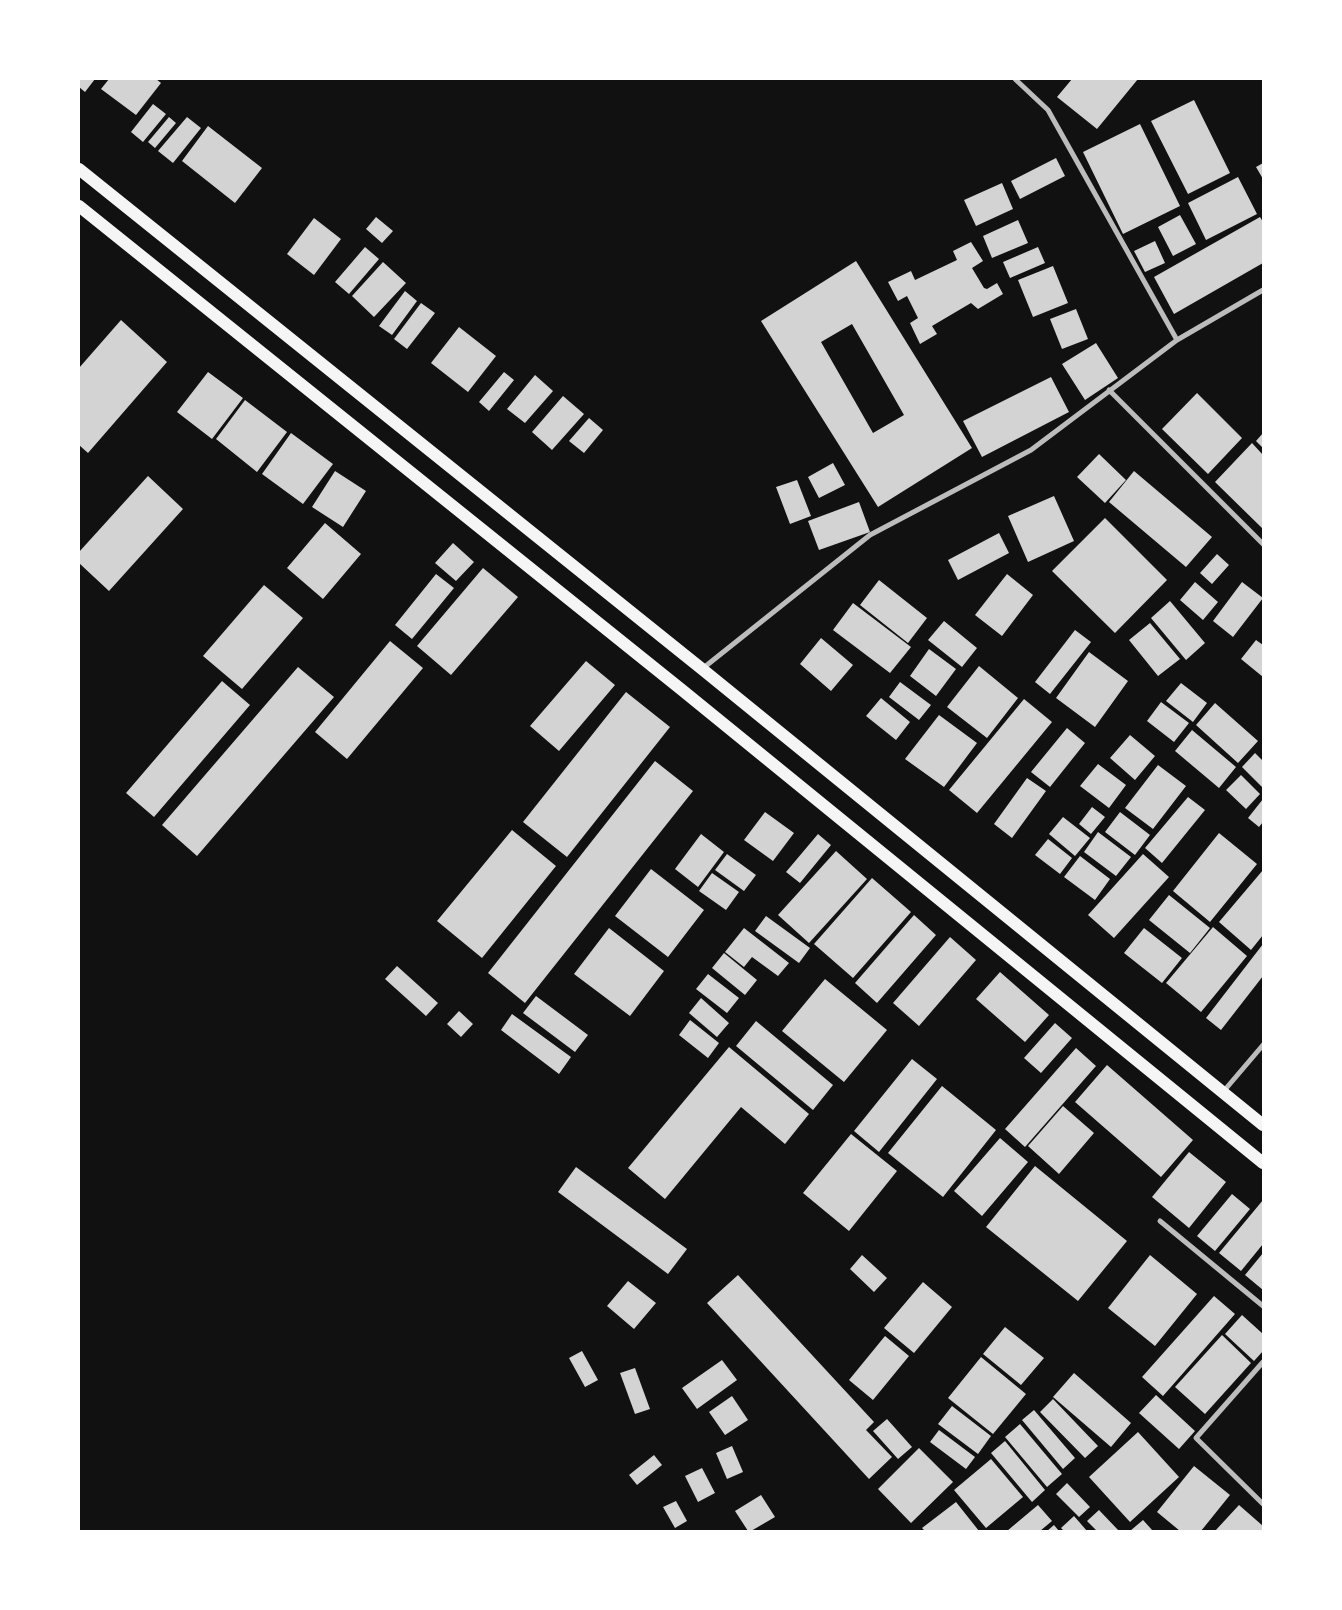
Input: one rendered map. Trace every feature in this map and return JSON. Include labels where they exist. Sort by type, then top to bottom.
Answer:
[{"type":"main road","points":[[79,169],[702,669],[1263,1125]]},
{"type":"main road","points":[[79,206],[690,696],[1263,1163]]},
{"type":"street","points":[[1015,79],[1048,110],[1176,340]]},
{"type":"street","points":[[702,669],[870,535],[1031,450],[1176,340],[1263,290]]},
{"type":"street","points":[[1109,390],[1263,544]]},
{"type":"street","points":[[1223,1092],[1263,1045]]},
{"type":"street","points":[[1160,1221],[1263,1306]]},
{"type":"street","points":[[1263,1362],[1196,1438],[1263,1504]]},
{"type":"building","points":[[79,79],[95,79],[85,92],[79,87]]},
{"type":"building","points":[[109,79],[156,79],[161,83],[136,115],[101,89]]},
{"type":"building","points":[[1072,79],[1138,79],[1097,129],[1057,97]]},
{"type":"building","points":[[1194,100],[1230,173],[1188,194],[1151,121]]},
{"type":"building","points":[[153,104],[166,114],[143,142],[131,132]]},
{"type":"building","points":[[169,117],[176,123],[155,148],[148,142]]},
{"type":"building","points":[[187,117],[201,128],[173,163],[158,151]]},
{"type":"building","points":[[1140,124],[1180,206],[1123,234],[1083,152]]},
{"type":"building","points":[[208,126],[262,168],[235,203],[182,161]]},
{"type":"building","points":[[1056,158],[1065,176],[1020,199],[1011,181]]},
{"type":"building","points":[[1263,163],[1263,179],[1256,167]]},
{"type":"building","points":[[1238,177],[1257,214],[1206,240],[1188,203]]},
{"type":"building","points":[[1002,183],[1013,209],[976,226],[964,200]]},
{"type":"building","points":[[1180,215],[1196,244],[1173,256],[1158,227]]},
{"type":"building","points":[[376,217],[393,231],[382,243],[366,229]]},
{"type":"building","points":[[1260,217],[1263,222],[1263,263],[1174,314],[1154,277]]},
{"type":"building","points":[[314,218],[341,239],[314,275],[287,254]]},
{"type":"building","points":[[1018,220],[1028,243],[992,258],[983,236]]},
{"type":"building","points":[[1155,241],[1165,263],[1145,272],[1134,251]]},
{"type":"building","points":[[971,242],[983,261],[972,268],[984,288],[987,289],[997,283],[1003,294],[978,309],[971,303],[932,326],[937,334],[920,344],[910,323],[918,318],[907,296],[898,301],[888,282],[911,271],[915,280],[957,260],[953,251]]},
{"type":"building","points":[[365,247],[379,259],[349,294],[335,282]]},
{"type":"building","points":[[1038,247],[1045,263],[1010,278],[1003,262]]},
{"type":"building","points":[[856,261],[972,448],[878,507],[761,321]],"holes":[[[852,324],[904,415],[873,433],[821,342]]]},
{"type":"building","points":[[383,262],[406,283],[374,317],[352,296]]},
{"type":"building","points":[[1053,266],[1068,303],[1033,317],[1018,280]]},
{"type":"building","points":[[405,291],[417,301],[392,335],[379,326]]},
{"type":"building","points":[[421,303],[435,313],[407,349],[394,339]]},
{"type":"building","points":[[1076,309],[1088,339],[1062,349],[1050,319]]},
{"type":"building","points":[[121,320],[167,362],[88,453],[79,445],[79,368]]},
{"type":"building","points":[[459,327],[496,356],[468,392],[431,363]]},
{"type":"building","points":[[1096,343],[1118,378],[1085,400],[1062,364]]},
{"type":"building","points":[[208,372],[243,398],[212,439],[177,412]]},
{"type":"building","points":[[504,372],[514,380],[489,411],[479,402]]},
{"type":"building","points":[[535,375],[553,391],[525,423],[507,409]]},
{"type":"building","points":[[1051,377],[1069,412],[982,457],[963,421]]},
{"type":"building","points":[[1197,393],[1242,438],[1208,474],[1162,429]]},
{"type":"building","points":[[563,396],[584,414],[552,450],[532,432]]},
{"type":"building","points":[[245,400],[287,432],[257,472],[216,439]]},
{"type":"building","points":[[589,418],[603,430],[584,453],[569,441]]},
{"type":"building","points":[[291,433],[333,464],[303,504],[262,474]]},
{"type":"building","points":[[1263,433],[1263,448],[1256,441]]},
{"type":"building","points":[[1252,443],[1263,455],[1263,529],[1215,482]]},
{"type":"building","points":[[1099,454],[1126,480],[1105,503],[1077,477]]},
{"type":"building","points":[[833,463],[845,485],[819,498],[808,477]]},
{"type":"building","points":[[335,471],[366,491],[343,527],[312,507]]},
{"type":"building","points":[[1134,471],[1212,537],[1186,567],[1109,502]]},
{"type":"building","points":[[148,476],[183,509],[109,591],[79,563],[79,552]]},
{"type":"building","points":[[797,480],[811,516],[790,524],[776,487]]},
{"type":"building","points":[[1054,496],[1074,541],[1028,562],[1008,516]]},
{"type":"building","points":[[859,502],[870,532],[819,550],[808,521]]},
{"type":"building","points":[[1105,518],[1167,580],[1115,633],[1052,571]]},
{"type":"building","points":[[325,523],[361,554],[323,599],[287,568]]},
{"type":"building","points":[[999,533],[1009,553],[958,580],[948,560]]},
{"type":"building","points":[[453,543],[474,562],[456,581],[435,563]]},
{"type":"building","points":[[1217,554],[1229,565],[1212,584],[1200,573]]},
{"type":"building","points":[[483,568],[518,597],[451,675],[417,646]]},
{"type":"building","points":[[436,574],[454,588],[412,639],[395,625]]},
{"type":"building","points":[[1007,574],[1033,595],[1002,636],[975,615]]},
{"type":"building","points":[[879,580],[927,618],[908,643],[860,605]]},
{"type":"building","points":[[1195,582],[1218,602],[1203,620],[1180,600]]},
{"type":"building","points":[[1242,582],[1263,598],[1233,637],[1213,621]]},
{"type":"building","points":[[264,585],[303,618],[242,689],[203,656]]},
{"type":"building","points":[[1170,601],[1205,643],[1186,660],[1151,618]]},
{"type":"building","points":[[853,603],[911,647],[890,673],[833,630]]},
{"type":"building","points":[[944,621],[977,648],[962,667],[928,640]]},
{"type":"building","points":[[1150,623],[1180,659],[1158,676],[1129,640]]},
{"type":"building","points":[[1075,630],[1091,642],[1050,694],[1035,682]]},
{"type":"building","points":[[821,638],[853,665],[831,691],[800,664]]},
{"type":"building","points":[[1256,640],[1263,645],[1263,677],[1241,659]]},
{"type":"building","points":[[390,641],[423,668],[347,759],[315,732]]},
{"type":"building","points":[[929,649],[956,669],[936,696],[910,676]]},
{"type":"building","points":[[1089,652],[1128,681],[1095,727],[1056,698]]},
{"type":"building","points":[[586,661],[615,685],[559,751],[530,726]]},
{"type":"building","points":[[979,666],[1018,698],[987,738],[947,707]]},
{"type":"building","points":[[298,667],[334,697],[197,856],[162,825]]},
{"type":"building","points":[[222,681],[250,705],[154,817],[126,793]]},
{"type":"building","points":[[900,682],[931,705],[919,720],[889,697]]},
{"type":"building","points":[[1181,683],[1207,703],[1193,722],[1166,701]]},
{"type":"building","points":[[626,692],[670,727],[567,857],[523,822]]},
{"type":"building","points":[[881,698],[910,722],[896,740],[866,716]]},
{"type":"building","points":[[1024,699],[1052,722],[977,813],[949,790]]},
{"type":"building","points":[[1161,702],[1189,723],[1174,742],[1147,721]]},
{"type":"building","points":[[1215,703],[1258,741],[1238,763],[1196,725]]},
{"type":"building","points":[[939,715],[977,743],[944,787],[905,759]]},
{"type":"building","points":[[1067,728],[1085,743],[1050,787],[1031,772]]},
{"type":"building","points":[[1192,730],[1236,767],[1219,788],[1175,751]]},
{"type":"building","points":[[1130,735],[1155,756],[1135,780],[1110,758]]},
{"type":"building","points":[[1255,753],[1263,761],[1263,788],[1242,767]]},
{"type":"building","points":[[655,761],[693,791],[525,1003],[488,973]]},
{"type":"building","points":[[1098,764],[1126,785],[1109,808],[1080,786]]},
{"type":"building","points":[[1158,765],[1186,786],[1153,829],[1125,808]]},
{"type":"building","points":[[1241,775],[1260,794],[1246,809],[1226,790]]},
{"type":"building","points":[[1027,778],[1046,791],[1012,838],[994,824]]},
{"type":"building","points":[[1188,797],[1205,810],[1162,863],[1145,848]]},
{"type":"building","points":[[1263,799],[1263,822],[1259,827],[1248,818]]},
{"type":"building","points":[[1092,807],[1105,817],[1091,834],[1079,824]]},
{"type":"building","points":[[765,812],[794,833],[773,861],[744,840]]},
{"type":"building","points":[[1120,812],[1150,835],[1135,855],[1105,832]]},
{"type":"building","points":[[1063,817],[1090,838],[1075,856],[1049,834]]},
{"type":"building","points":[[512,830],[556,866],[482,958],[437,921]]},
{"type":"building","points":[[1098,832],[1131,857],[1116,876],[1084,852]]},
{"type":"building","points":[[1219,833],[1257,864],[1210,922],[1173,891]]},
{"type":"building","points":[[701,834],[724,852],[698,887],[675,869]]},
{"type":"building","points":[[818,834],[831,845],[800,883],[786,872]]},
{"type":"building","points":[[1048,839],[1072,858],[1060,874],[1035,855]]},
{"type":"building","points":[[836,851],[867,879],[809,943],[778,915]]},
{"type":"building","points":[[727,854],[756,875],[744,891],[715,870]]},
{"type":"building","points":[[1143,854],[1169,877],[1114,938],[1088,915]]},
{"type":"building","points":[[1080,856],[1110,879],[1095,900],[1064,877]]},
{"type":"building","points":[[651,869],[704,910],[668,957],[615,916]]},
{"type":"building","points":[[1263,870],[1263,935],[1251,950],[1219,922]]},
{"type":"building","points":[[712,873],[739,892],[726,910],[699,891]]},
{"type":"building","points":[[872,878],[911,912],[853,978],[814,944]]},
{"type":"building","points":[[1169,895],[1210,928],[1190,953],[1149,920]]},
{"type":"building","points":[[914,915],[936,935],[877,1003],[855,983]]},
{"type":"building","points":[[766,916],[810,948],[799,963],[755,931]]},
{"type":"building","points":[[1213,927],[1247,956],[1201,1012],[1166,983]]},
{"type":"building","points":[[609,928],[664,971],[630,1016],[574,974]]},
{"type":"building","points":[[744,928],[789,963],[778,976],[752,957],[744,967],[725,952]]},
{"type":"building","points":[[1144,928],[1182,958],[1162,983],[1124,953]]},
{"type":"building","points":[[950,937],[976,960],[919,1026],[893,1003]]},
{"type":"building","points":[[1263,944],[1263,976],[1221,1030],[1206,1018]]},
{"type":"building","points":[[724,953],[757,980],[745,995],[712,968]]},
{"type":"building","points":[[397,966],[438,1003],[426,1016],[385,979]]},
{"type":"building","points":[[1000,972],[1049,1015],[1025,1042],[976,999]]},
{"type":"building","points":[[708,974],[739,998],[727,1013],[696,989]]},
{"type":"building","points":[[825,979],[887,1030],[844,1082],[782,1031]]},
{"type":"building","points":[[536,996],[588,1035],[575,1052],[523,1013]]},
{"type":"building","points":[[701,998],[729,1023],[717,1037],[689,1013]]},
{"type":"building","points":[[459,1011],[473,1024],[461,1037],[447,1024]]},
{"type":"building","points":[[512,1014],[571,1057],[559,1074],[501,1030]]},
{"type":"building","points":[[690,1020],[719,1043],[708,1058],[679,1035]]},
{"type":"building","points":[[756,1021],[833,1085],[813,1110],[736,1046]]},
{"type":"building","points":[[1055,1023],[1072,1038],[1041,1073],[1024,1058]]},
{"type":"building","points":[[729,1047],[809,1114],[785,1144],[741,1107],[665,1199],[628,1168]]},
{"type":"building","points":[[1076,1048],[1096,1066],[1025,1147],[1005,1129]]},
{"type":"building","points":[[912,1059],[937,1079],[879,1152],[854,1131]]},
{"type":"building","points":[[1107,1065],[1193,1140],[1161,1177],[1075,1102]]},
{"type":"building","points":[[942,1086],[996,1130],[943,1197],[888,1153]]},
{"type":"building","points":[[1063,1106],[1094,1133],[1059,1174],[1028,1146]]},
{"type":"building","points":[[851,1134],[897,1171],[849,1231],[803,1193]]},
{"type":"building","points":[[1000,1138],[1028,1162],[982,1216],[954,1191]]},
{"type":"building","points":[[1189,1152],[1226,1182],[1189,1228],[1152,1197]]},
{"type":"building","points":[[1035,1166],[1127,1241],[1078,1301],[986,1227]]},
{"type":"building","points":[[576,1167],[687,1249],[668,1274],[558,1192]]},
{"type":"building","points":[[1232,1194],[1250,1209],[1215,1251],[1197,1236]]},
{"type":"building","points":[[1263,1200],[1263,1244],[1241,1271],[1219,1253]]},
{"type":"building","points":[[1263,1253],[1263,1290],[1245,1275]]},
{"type":"building","points":[[862,1255],[887,1278],[874,1292],[850,1269]]},
{"type":"building","points":[[1150,1255],[1197,1294],[1155,1346],[1108,1308]]},
{"type":"building","points":[[738,1275],[874,1422],[866,1430],[892,1457],[869,1479],[707,1303]]},
{"type":"building","points":[[628,1281],[656,1303],[634,1329],[607,1306]]},
{"type":"building","points":[[923,1282],[952,1307],[914,1353],[884,1328]]},
{"type":"building","points":[[1214,1296],[1235,1314],[1163,1396],[1142,1377]]},
{"type":"building","points":[[1242,1315],[1263,1334],[1263,1351],[1254,1361],[1225,1334]]},
{"type":"building","points":[[1005,1327],[1044,1358],[1021,1385],[983,1354]]},
{"type":"building","points":[[1222,1335],[1251,1363],[1205,1414],[1175,1387]]},
{"type":"building","points":[[885,1336],[909,1356],[873,1400],[849,1380]]},
{"type":"building","points":[[582,1351],[598,1380],[585,1387],[569,1358]]},
{"type":"building","points":[[981,1357],[1026,1394],[993,1434],[948,1398]]},
{"type":"building","points":[[722,1360],[737,1380],[697,1409],[682,1388]]},
{"type":"building","points":[[635,1368],[650,1409],[635,1414],[620,1373]]},
{"type":"building","points":[[1074,1373],[1131,1423],[1111,1447],[1053,1397]]},
{"type":"building","points":[[1156,1395],[1195,1431],[1179,1449],[1139,1413]]},
{"type":"building","points":[[732,1396],[748,1420],[725,1435],[709,1412]]},
{"type":"building","points":[[1053,1399],[1098,1446],[1085,1458],[1040,1412]]},
{"type":"building","points":[[952,1406],[991,1436],[978,1454],[938,1424]]},
{"type":"building","points":[[1034,1410],[1075,1458],[1063,1469],[1022,1420]]},
{"type":"building","points":[[887,1419],[912,1447],[898,1459],[873,1431]]},
{"type":"building","points":[[1020,1424],[1062,1474],[1047,1487],[1005,1437]]},
{"type":"building","points":[[939,1430],[975,1457],[966,1469],[930,1442]]},
{"type":"building","points":[[1138,1432],[1179,1477],[1130,1522],[1089,1477]]},
{"type":"building","points":[[1005,1441],[1045,1490],[1032,1502],[991,1453]]},
{"type":"building","points":[[732,1446],[743,1472],[727,1479],[716,1453]]},
{"type":"building","points":[[919,1448],[953,1482],[911,1523],[878,1489]]},
{"type":"building","points":[[654,1455],[662,1465],[637,1485],[629,1475]]},
{"type":"building","points":[[991,1459],[1023,1497],[986,1528],[954,1490]]},
{"type":"building","points":[[1194,1466],[1230,1495],[1201,1531],[1180,1531],[1157,1512]]},
{"type":"building","points":[[702,1468],[715,1493],[698,1502],[685,1476]]},
{"type":"building","points":[[1067,1483],[1090,1507],[1079,1517],[1056,1494]]},
{"type":"building","points":[[761,1495],[775,1517],[748,1531],[735,1511]]},
{"type":"building","points":[[676,1501],[687,1521],[675,1528],[663,1507]]},
{"type":"building","points":[[956,1502],[979,1531],[925,1531],[922,1528]]},
{"type":"building","points":[[1038,1505],[1052,1521],[1040,1531],[1007,1531]]},
{"type":"building","points":[[1239,1505],[1263,1526],[1263,1531],[1215,1531]]},
{"type":"building","points":[[1099,1510],[1119,1531],[1097,1531],[1087,1521]]},
{"type":"building","points":[[1074,1516],[1087,1531],[1064,1531],[1061,1528]]},
{"type":"building","points":[[1143,1520],[1153,1531],[1130,1531]]},
{"type":"building","points":[[1054,1525],[1059,1531],[1047,1531]]}]
